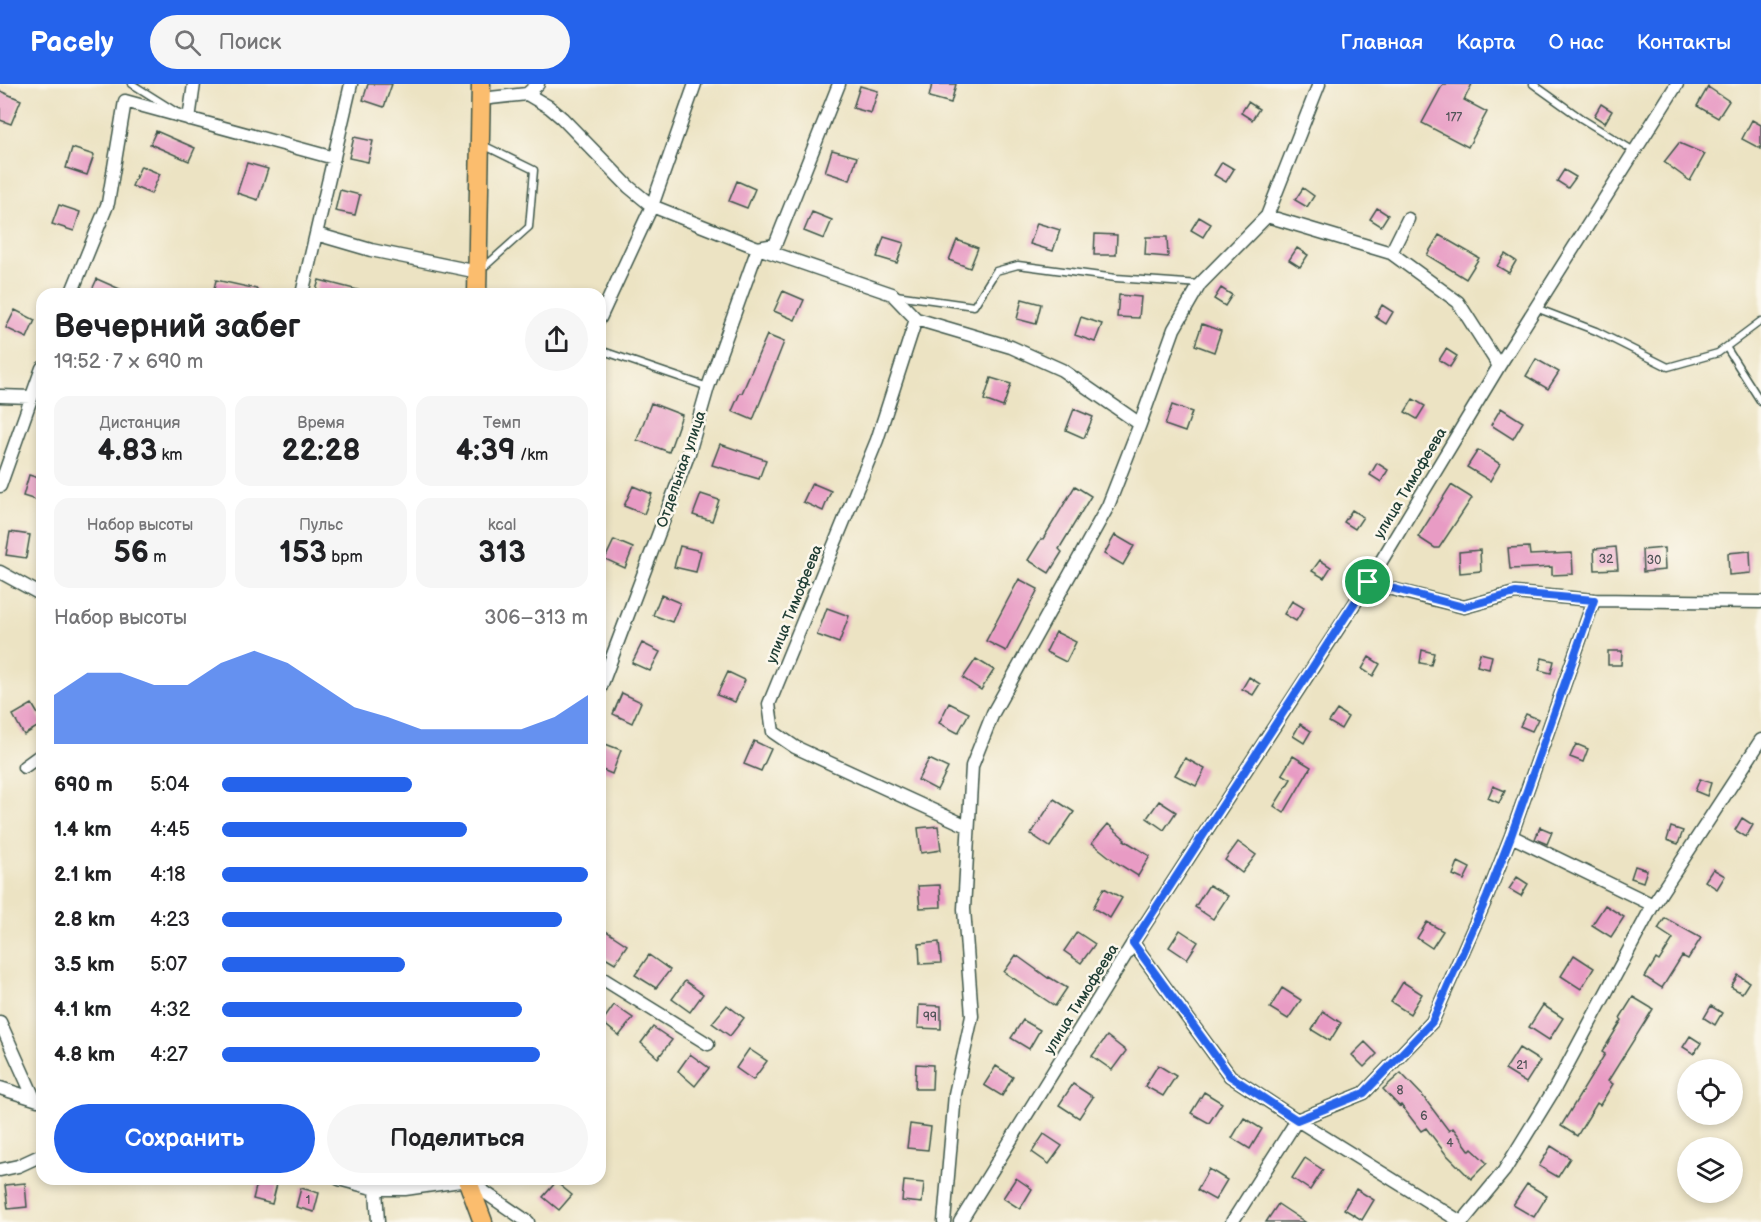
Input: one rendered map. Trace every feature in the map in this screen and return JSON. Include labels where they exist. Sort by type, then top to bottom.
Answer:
[{"type":"main road","points":[[477,288],[481,92]]},
{"type":"main road","points":[[469,1185],[483,1222]]},
{"type":"street","points":[[189,119],[194,84]]},
{"type":"street","points":[[303,288],[351,84]]},
{"type":"street","points":[[527,94],[538,84]]},
{"type":"street","points":[[606,305],[652,206],[695,84]]},
{"type":"street","points":[[758,248],[775,245],[839,84]]},
{"type":"street","points":[[944,1222],[955,1094],[972,1016],[964,909],[972,766],[993,713],[1108,506],[1174,329],[1200,284],[1267,216],[1319,84]]},
{"type":"street","name":"улица Тимофеева","points":[[960,1222],[1133,943],[1368,582],[1499,366],[1677,84]]},
{"type":"street","points":[[481,92],[527,94],[549,107],[629,187],[652,206],[758,248],[891,294],[916,319],[1011,347],[1062,370],[1140,424]]},
{"type":"street","points":[[73,288],[108,203],[125,100],[334,158]]},
{"type":"street","points":[[1267,216],[1391,253],[1458,302],[1499,366]]},
{"type":"street","points":[[1391,253],[1408,219]]},
{"type":"street","points":[[316,234],[371,250],[478,272]]},
{"type":"street","name":"Отдельная улица","points":[[606,673],[689,453],[708,387],[758,248]]},
{"type":"street","name":"улица Тимофеева","points":[[916,319],[877,440],[769,704],[773,732],[795,747],[967,826]]},
{"type":"street","points":[[0,486],[36,383]]},
{"type":"street","points":[[0,396],[31,396]]},
{"type":"street","points":[[0,572],[36,592]]},
{"type":"street","points":[[1368,582],[1464,607],[1515,593],[1594,600],[1761,602]]},
{"type":"street","points":[[1232,1222],[1297,1120],[1364,1093],[1432,1022],[1511,836],[1594,600]]},
{"type":"street","points":[[1133,943],[1230,1076],[1462,1222],[1504,1171],[1555,1088],[1653,905],[1761,740]]},
{"type":"street","points":[[24,767],[36,758]]},
{"type":"street","points":[[1511,836],[1653,905]]},
{"type":"street","points":[[606,981],[708,1044]]},
{"type":"street","points":[[0,1022],[36,1096]]},
{"type":"street","points":[[0,1088],[36,1099]]},
{"type":"street","points":[[0,1170],[18,1166],[36,1158]]},
{"type":"street","points":[[359,1185],[376,1190],[405,1190],[433,1185]]},
{"type":"street","points":[[476,1185],[528,1222]]},
{"type":"street","points":[[376,1190],[378,1222]]},
{"type":"lane","points":[[132,84],[189,119]]},
{"type":"lane","points":[[1533,84],[1582,119],[1634,151]]},
{"type":"lane","points":[[478,272],[529,227],[534,170],[480,144]]},
{"type":"lane","points":[[891,294],[974,306],[996,271],[1017,265],[1116,278],[1200,284]]},
{"type":"lane","points":[[1536,308],[1596,331],[1668,367],[1718,353],[1761,321]]},
{"type":"lane","points":[[1726,347],[1761,402]]},
{"type":"lane","points":[[606,352],[708,387]]},
{"type":"building","points":[[368,84],[392,84],[384,107],[363,100]]},
{"type":"building","points":[[932,84],[956,84],[951,103],[929,97]]},
{"type":"building","points":[[1443,84],[1472,84],[1464,100],[1487,112],[1468,147],[1422,123]]},
{"type":"building","points":[[860,86],[878,91],[871,113],[853,108]]},
{"type":"building","points":[[1708,87],[1729,101],[1718,118],[1697,106]]},
{"type":"building","points":[[0,91],[21,100],[11,124],[0,120]]},
{"type":"building","points":[[1248,102],[1259,109],[1252,120],[1241,113]]},
{"type":"building","points":[[1601,104],[1612,111],[1605,123],[1594,116]]},
{"type":"building","points":[[1752,120],[1761,125],[1761,149],[1742,139]]},
{"type":"building","points":[[156,131],[195,148],[189,161],[150,144]]},
{"type":"building","points":[[354,137],[373,141],[368,162],[349,158]]},
{"type":"building","points":[[1679,143],[1705,154],[1690,181],[1664,162]]},
{"type":"building","points":[[72,148],[94,155],[87,175],[66,168]]},
{"type":"building","points":[[832,150],[857,157],[850,180],[825,172]]},
{"type":"building","points":[[1222,162],[1234,169],[1226,182],[1214,175]]},
{"type":"building","points":[[247,163],[268,169],[258,200],[237,193]]},
{"type":"building","points":[[141,166],[160,174],[151,194],[132,186]]},
{"type":"building","points":[[1564,170],[1576,177],[1568,188],[1557,181]]},
{"type":"building","points":[[737,181],[755,189],[747,208],[729,201]]},
{"type":"building","points":[[1303,188],[1314,196],[1307,207],[1295,200]]},
{"type":"building","points":[[340,190],[360,195],[355,215],[335,211]]},
{"type":"building","points":[[59,205],[80,212],[74,231],[52,224]]},
{"type":"building","points":[[1377,208],[1388,215],[1381,226],[1370,219]]},
{"type":"building","points":[[812,212],[832,220],[824,239],[804,231]]},
{"type":"building","points":[[1199,217],[1211,224],[1203,237],[1191,230]]},
{"type":"building","points":[[1037,223],[1060,230],[1053,251],[1030,244]]},
{"type":"building","points":[[1095,234],[1117,235],[1116,255],[1094,255]]},
{"type":"building","points":[[1439,235],[1479,258],[1466,279],[1427,255]]},
{"type":"building","points":[[884,237],[904,243],[897,263],[877,257]]},
{"type":"building","points":[[1146,237],[1167,237],[1168,257],[1145,255]]},
{"type":"building","points":[[957,240],[978,248],[970,268],[949,260]]},
{"type":"building","points":[[1297,248],[1308,255],[1300,267],[1289,260]]},
{"type":"building","points":[[1505,254],[1516,261],[1509,273],[1497,266]]},
{"type":"building","points":[[97,279],[117,288],[93,288]]},
{"type":"building","points":[[216,280],[252,288],[214,288]]},
{"type":"building","points":[[319,280],[350,288],[317,288]]},
{"type":"building","points":[[1221,288],[1232,295],[1225,306],[1214,299]]},
{"type":"building","points":[[783,291],[804,300],[795,320],[774,311]]},
{"type":"building","points":[[1119,295],[1141,297],[1139,318],[1117,317]]},
{"type":"building","points":[[1022,299],[1041,304],[1036,324],[1017,319]]},
{"type":"building","points":[[1382,305],[1393,312],[1386,324],[1375,317]]},
{"type":"building","points":[[15,310],[35,320],[27,338],[6,328]]},
{"type":"building","points":[[1081,317],[1102,324],[1095,342],[1075,335]]},
{"type":"building","points":[[1202,324],[1221,331],[1214,352],[1195,345]]},
{"type":"building","points":[[767,335],[784,342],[753,420],[732,411]]},
{"type":"building","points":[[1446,349],[1457,356],[1450,367],[1439,360]]},
{"type":"building","points":[[1536,359],[1559,372],[1548,389],[1526,376]]},
{"type":"building","points":[[991,378],[1011,384],[1003,407],[984,400]]},
{"type":"building","points":[[1413,399],[1425,406],[1417,419],[1405,412]]},
{"type":"building","points":[[651,403],[682,415],[669,452],[637,440]]},
{"type":"building","points":[[1172,405],[1192,412],[1185,432],[1165,425]]},
{"type":"building","points":[[1501,408],[1523,422],[1513,439],[1491,425]]},
{"type":"building","points":[[1074,409],[1093,417],[1084,438],[1066,430]]},
{"type":"building","points":[[720,444],[766,460],[759,479],[712,465]]},
{"type":"building","points":[[1478,450],[1500,464],[1490,481],[1467,467]]},
{"type":"building","points":[[1377,463],[1388,470],[1381,482],[1370,475]]},
{"type":"building","points":[[29,475],[36,477],[36,500],[23,496]]},
{"type":"building","points":[[812,483],[831,491],[823,511],[803,502]]},
{"type":"building","points":[[1451,485],[1472,498],[1439,548],[1435,548],[1418,537]]},
{"type":"building","points":[[633,486],[652,494],[644,514],[624,506]]},
{"type":"building","points":[[1075,486],[1091,496],[1059,549],[1062,552],[1049,573],[1028,560]]},
{"type":"building","points":[[701,494],[719,500],[712,521],[693,515]]},
{"type":"building","points":[[1352,510],[1363,517],[1355,529],[1344,522]]},
{"type":"building","points":[[10,532],[30,535],[26,558],[6,555]]},
{"type":"building","points":[[1115,535],[1134,546],[1123,565],[1104,554]]},
{"type":"building","points":[[614,540],[633,548],[625,568],[606,559]]},
{"type":"building","points":[[680,546],[701,551],[696,572],[674,567]]},
{"type":"building","points":[[1529,547],[1530,555],[1572,553],[1573,574],[1552,575],[1552,567],[1510,569],[1508,548]]},
{"type":"building","points":[[1616,547],[1618,569],[1595,570],[1594,549]]},
{"type":"building","points":[[1664,548],[1665,570],[1643,572],[1642,550]]},
{"type":"building","points":[[1480,550],[1481,571],[1460,573],[1459,552]]},
{"type":"building","points":[[1750,551],[1751,573],[1729,575],[1728,553]]},
{"type":"building","points":[[1320,560],[1331,567],[1324,578],[1312,571]]},
{"type":"building","points":[[1019,579],[1038,589],[1006,651],[986,641]]},
{"type":"building","points":[[661,595],[680,603],[672,622],[653,615]]},
{"type":"building","points":[[1292,601],[1304,608],[1296,621],[1284,614]]},
{"type":"building","points":[[827,608],[849,616],[839,643],[817,635]]},
{"type":"building","points":[[1056,632],[1076,642],[1066,662],[1046,652]]},
{"type":"building","points":[[642,643],[660,652],[650,671],[632,663]]},
{"type":"building","points":[[1422,650],[1434,653],[1431,665],[1420,663]]},
{"type":"building","points":[[1608,651],[1622,651],[1621,665],[1608,665]]},
{"type":"building","points":[[1480,653],[1492,656],[1489,669],[1477,666]]},
{"type":"building","points":[[1369,657],[1380,664],[1373,676],[1362,669]]},
{"type":"building","points":[[1542,658],[1554,661],[1551,673],[1539,670]]},
{"type":"building","points":[[976,659],[994,670],[981,690],[963,678]]},
{"type":"building","points":[[728,672],[745,680],[735,702],[717,695]]},
{"type":"building","points":[[1249,677],[1260,684],[1253,695],[1242,689]]},
{"type":"building","points":[[622,693],[641,702],[632,723],[613,714]]},
{"type":"building","points":[[949,703],[969,713],[958,733],[939,723]]},
{"type":"building","points":[[32,704],[36,711],[36,728],[24,735],[13,715]]},
{"type":"building","points":[[1337,710],[1348,717],[1341,729],[1329,722]]},
{"type":"building","points":[[1526,714],[1538,719],[1532,731],[1520,726]]},
{"type":"building","points":[[1300,724],[1311,731],[1304,743],[1293,736]]},
{"type":"building","points":[[754,741],[771,749],[761,771],[744,764]]},
{"type":"building","points":[[606,744],[621,750],[612,774],[606,772]]},
{"type":"building","points":[[1576,744],[1588,749],[1583,762],[1570,757]]},
{"type":"building","points":[[1293,756],[1311,767],[1284,813],[1274,806],[1291,779],[1282,774]]},
{"type":"building","points":[[1185,758],[1205,769],[1196,786],[1175,775]]},
{"type":"building","points":[[929,759],[948,768],[937,790],[918,780]]},
{"type":"building","points":[[1700,779],[1711,783],[1707,796],[1695,791]]},
{"type":"building","points":[[1493,786],[1505,791],[1499,803],[1488,798]]},
{"type":"building","points":[[1054,799],[1074,812],[1050,847],[1031,834]]},
{"type":"building","points":[[1159,801],[1176,812],[1164,830],[1147,818]]},
{"type":"building","points":[[1742,818],[1753,825],[1746,837],[1735,830]]},
{"type":"building","points":[[1108,824],[1124,840],[1150,856],[1138,876],[1092,843]]},
{"type":"building","points":[[938,826],[941,850],[921,853],[918,828]]},
{"type":"building","points":[[1540,827],[1552,832],[1547,844],[1535,839]]},
{"type":"building","points":[[1671,827],[1683,831],[1678,844],[1667,840]]},
{"type":"building","points":[[1238,842],[1256,855],[1242,873],[1225,860]]},
{"type":"building","points":[[1458,862],[1470,868],[1464,880],[1453,875]]},
{"type":"building","points":[[1635,866],[1647,870],[1643,882],[1631,878]]},
{"type":"building","points":[[1713,869],[1725,876],[1717,889],[1705,881]]},
{"type":"building","points":[[1517,877],[1528,884],[1521,896],[1509,889]]},
{"type":"building","points":[[940,885],[941,907],[920,908],[918,886]]},
{"type":"building","points":[[1209,885],[1228,896],[1213,919],[1195,907]]},
{"type":"building","points":[[1104,888],[1122,898],[1110,918],[1093,908]]},
{"type":"building","points":[[1605,905],[1624,917],[1611,937],[1592,925]]},
{"type":"building","points":[[1665,918],[1701,938],[1688,959],[1682,956],[1662,988],[1645,977],[1656,959],[1659,961],[1673,939],[1658,929]]},
{"type":"building","points":[[1427,922],[1443,931],[1432,948],[1417,938]]},
{"type":"building","points":[[1180,930],[1198,942],[1187,959],[1169,947]]},
{"type":"building","points":[[606,931],[627,945],[615,963],[606,958]]},
{"type":"building","points":[[1077,932],[1095,944],[1081,963],[1064,951]]},
{"type":"building","points":[[939,942],[941,963],[920,964],[919,944]]},
{"type":"building","points":[[649,955],[670,970],[656,988],[635,975]]},
{"type":"building","points":[[1016,955],[1048,978],[1067,988],[1055,1006],[1004,972]]},
{"type":"building","points":[[1574,955],[1594,968],[1581,989],[1561,976]]},
{"type":"building","points":[[1738,975],[1749,982],[1742,993],[1731,987]]},
{"type":"building","points":[[685,981],[703,994],[690,1012],[672,999]]},
{"type":"building","points":[[1403,982],[1422,994],[1410,1014],[1391,1002]]},
{"type":"building","points":[[1282,988],[1301,1000],[1288,1019],[1270,1008]]},
{"type":"building","points":[[1633,997],[1653,1009],[1608,1081],[1613,1084],[1600,1105],[1597,1103],[1577,1136],[1561,1126],[1605,1054],[1602,1052]]},
{"type":"building","points":[[614,1005],[633,1018],[619,1036],[606,1025],[606,1016]]},
{"type":"building","points":[[727,1005],[744,1018],[730,1036],[712,1023]]},
{"type":"building","points":[[919,1005],[941,1006],[941,1029],[918,1028]]},
{"type":"building","points":[[1543,1005],[1563,1018],[1549,1040],[1529,1027]]},
{"type":"building","points":[[1711,1006],[1722,1013],[1715,1025],[1704,1018]]},
{"type":"building","points":[[1323,1011],[1341,1023],[1330,1041],[1312,1030]]},
{"type":"building","points":[[1023,1020],[1040,1030],[1029,1049],[1011,1038]]},
{"type":"building","points":[[653,1027],[672,1040],[658,1058],[641,1043]]},
{"type":"building","points":[[1107,1036],[1126,1051],[1112,1070],[1092,1056]]},
{"type":"building","points":[[1690,1036],[1701,1043],[1694,1054],[1683,1047]]},
{"type":"building","points":[[1365,1042],[1377,1054],[1364,1067],[1352,1055]]},
{"type":"building","points":[[1519,1048],[1540,1061],[1526,1083],[1505,1070]]},
{"type":"building","points":[[749,1049],[767,1061],[753,1080],[736,1068]]},
{"type":"building","points":[[690,1054],[709,1068],[695,1086],[678,1071]]},
{"type":"building","points":[[916,1064],[933,1065],[932,1089],[915,1089]]},
{"type":"building","points":[[1158,1065],[1176,1076],[1163,1096],[1145,1086]]},
{"type":"building","points":[[996,1066],[1013,1077],[1002,1096],[984,1085]]},
{"type":"building","points":[[1401,1073],[1422,1095],[1449,1131],[1453,1128],[1470,1151],[1472,1149],[1487,1163],[1471,1179],[1445,1153],[1426,1128],[1421,1131],[1401,1105],[1399,1106],[1383,1089]]},
{"type":"building","points":[[1073,1084],[1093,1097],[1079,1118],[1059,1105]]},
{"type":"building","points":[[1204,1092],[1222,1103],[1209,1123],[1191,1113]]},
{"type":"building","points":[[1244,1118],[1262,1129],[1250,1149],[1232,1138]]},
{"type":"building","points":[[910,1124],[931,1127],[928,1150],[907,1148]]},
{"type":"building","points":[[1044,1134],[1062,1146],[1049,1164],[1032,1152]]},
{"type":"building","points":[[1551,1146],[1570,1158],[1558,1177],[1539,1166]]},
{"type":"building","points":[[1305,1158],[1323,1170],[1310,1190],[1292,1178]]},
{"type":"building","points":[[1209,1169],[1227,1180],[1215,1200],[1197,1190]]},
{"type":"building","points":[[1016,1178],[1032,1189],[1020,1209],[1003,1198]]},
{"type":"building","points":[[904,1181],[924,1183],[922,1203],[902,1201]]},
{"type":"building","points":[[25,1183],[27,1207],[8,1209],[5,1185]]},
{"type":"building","points":[[1527,1184],[1547,1196],[1534,1217],[1513,1205]]},
{"type":"building","points":[[256,1185],[277,1185],[272,1204],[253,1199]]},
{"type":"building","points":[[553,1185],[560,1185],[572,1195],[559,1210],[543,1197]]},
{"type":"building","points":[[301,1188],[319,1193],[314,1212],[296,1207]]},
{"type":"building","points":[[1356,1189],[1374,1200],[1362,1220],[1344,1209]]},
{"type":"building","points":[[1278,1204],[1305,1222],[1266,1222]]},
{"type":"route","points":[[1368,582],[1464,607],[1515,593],[1594,600],[1511,836],[1432,1022],[1364,1093],[1297,1120],[1230,1076],[1133,943],[1368,582]]}]
